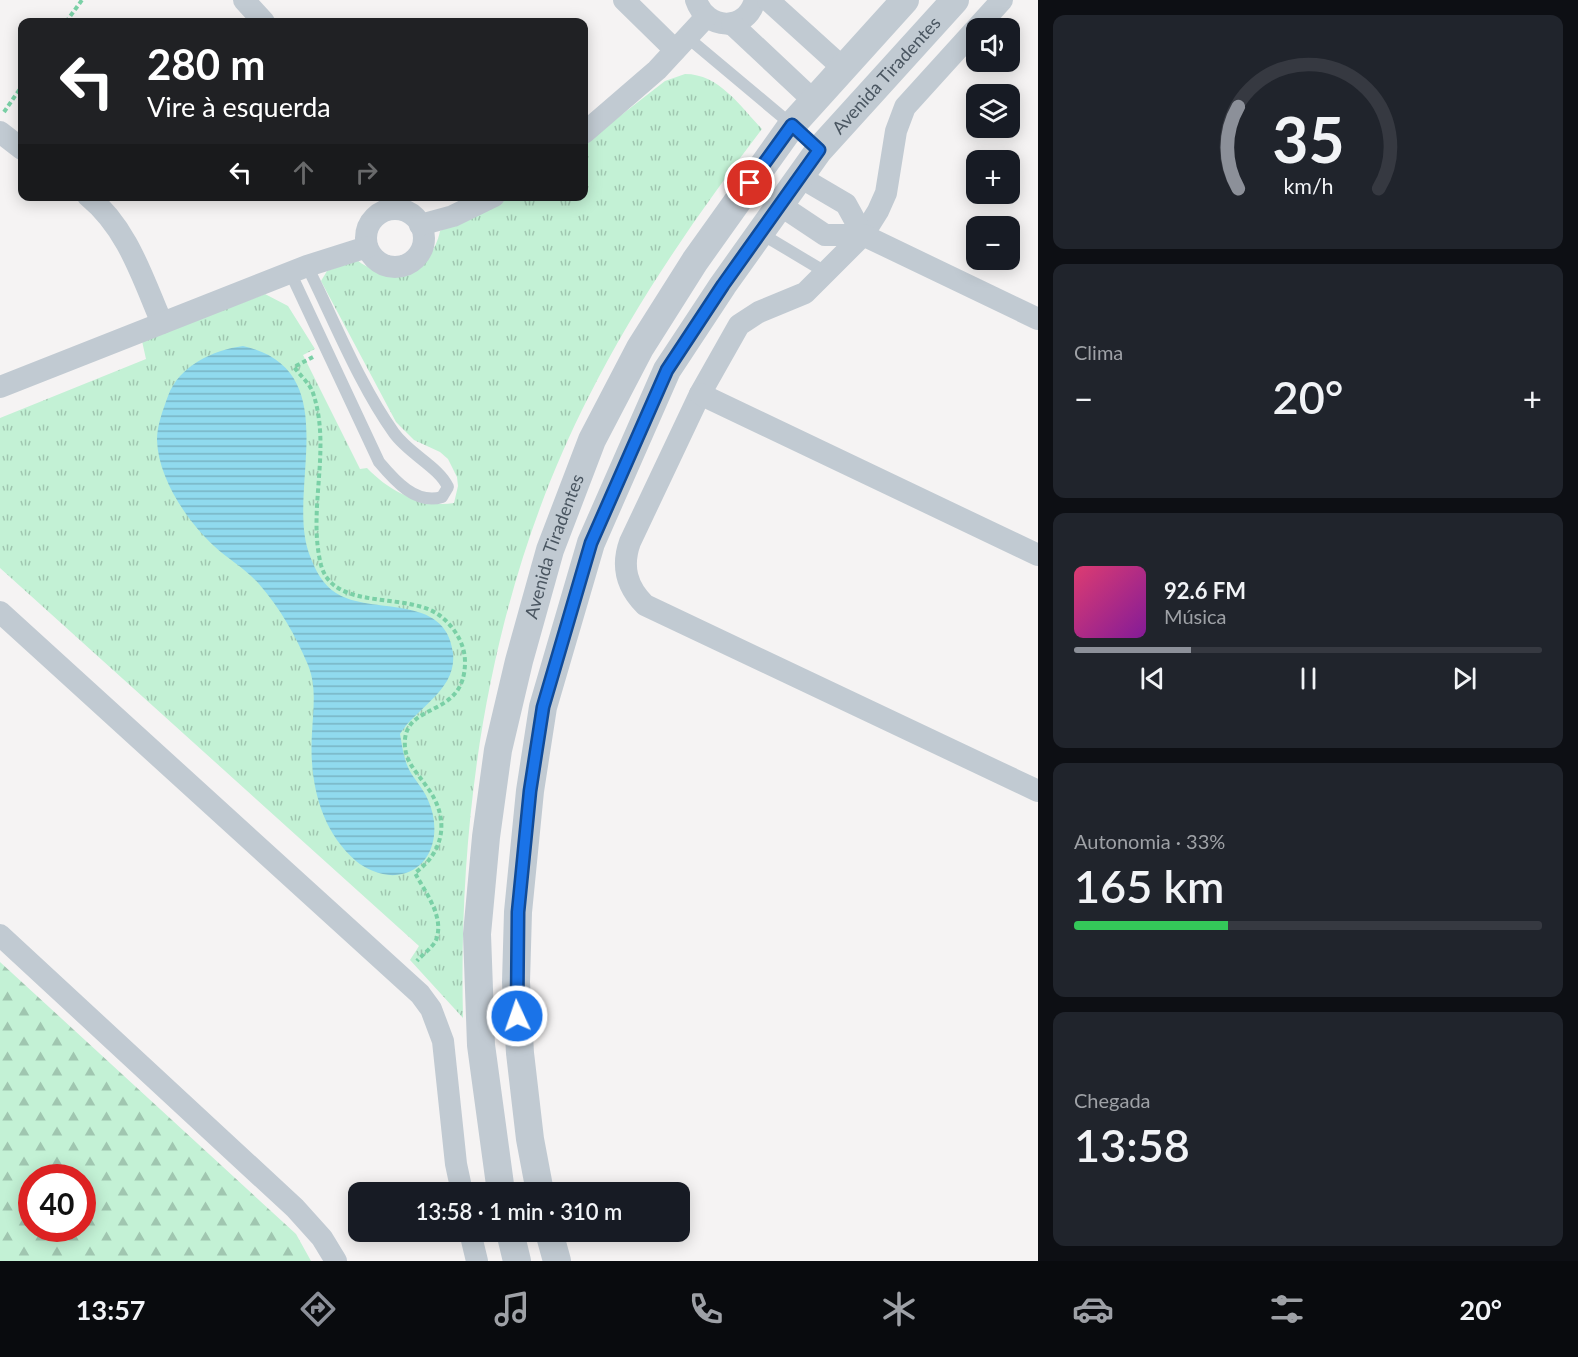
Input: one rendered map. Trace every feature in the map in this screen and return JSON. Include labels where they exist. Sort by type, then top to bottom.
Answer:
[{"type":"street","points":[[244,0],[260,18]]},
{"type":"street","points":[[624,0],[681,43]]},
{"type":"street","points":[[588,130],[657,70],[681,43],[701,9],[723,25],[732,24],[748,15],[755,0]]},
{"type":"street","points":[[768,0],[843,68]]},
{"type":"street","name":"Avenida Tiradentes","points":[[500,1182],[481,1045],[477,934],[486,837],[498,750],[519,661],[550,550],[592,440],[640,348],[695,261],[792,125],[813,99],[905,0]]},
{"type":"street","name":"Avenida Tiradentes","points":[[538,1182],[530,1139],[516,982],[518,912],[530,791],[543,707],[591,543],[667,370],[723,285],[819,150],[955,0]]},
{"type":"street","points":[[1002,0],[905,107],[896,131],[886,193],[863,235],[806,293],[759,312],[740,325],[700,394],[626,552],[626,573],[636,597],[645,605],[1038,792]]},
{"type":"street","points":[[732,24],[813,99]]},
{"type":"street","points":[[792,125],[819,150]]},
{"type":"street","points":[[0,132],[18,145]]},
{"type":"street","points":[[800,177],[846,204],[863,235]]},
{"type":"street","points":[[93,201],[115,223],[125,238],[162,323]]},
{"type":"street","points":[[420,225],[453,216],[484,201]]},
{"type":"street","points":[[383,203],[406,212],[420,225],[423,244],[414,260],[406,265],[387,266],[378,262],[367,247],[367,228],[379,214],[383,203]]},
{"type":"street","points":[[780,205],[825,235],[863,235],[1038,319]]},
{"type":"street","points":[[0,387],[299,270],[367,247]]},
{"type":"street","points":[[695,261],[723,285]]},
{"type":"street","points":[[700,394],[1038,555]]},
{"type":"street","points":[[0,612],[420,994],[431,1009],[443,1041],[460,1182]]},
{"type":"street","points":[[0,935],[295,1208],[322,1238],[336,1261]]},
{"type":"street","points":[[472,1242],[477,1261]]},
{"type":"street","points":[[512,1242],[517,1261]]},
{"type":"street","points":[[552,1242],[557,1261]]},
{"type":"lane","points":[[681,43],[792,125]]},
{"type":"lane","points":[[760,233],[827,273]]},
{"type":"lane","points":[[299,270],[393,431],[407,449],[445,479],[448,487],[442,497],[426,499],[416,496],[391,476],[379,462],[321,335],[299,270]]},
{"type":"path","points":[[69,18],[82,0]]},
{"type":"path","points":[[0,118],[18,92]]},
{"type":"path","points":[[321,335],[313,340],[320,352],[294,368],[313,391],[321,433],[317,538],[321,567],[328,580],[340,590],[361,597],[385,599],[427,609],[441,616],[454,629],[463,646],[465,659],[461,688],[451,699],[423,714],[412,723],[405,736],[409,763],[435,800],[442,836],[439,848],[430,862],[415,873],[434,907],[438,924],[435,941],[417,961],[424,970]]},
{"type":"green space","points":[[685,74],[708,79],[719,85],[737,101],[762,129],[670,258],[627,326],[589,396],[555,469],[527,544],[505,621],[487,699],[475,778],[467,858],[463,938],[463,1018],[410,960],[419,946],[0,568],[0,418],[146,359],[142,341],[265,294],[288,306],[315,349],[303,355],[360,469],[367,468],[385,484],[406,496],[430,503],[454,503],[458,486],[457,477],[448,459],[440,452],[414,440],[396,422],[321,281],[327,271],[357,260],[369,268],[382,272],[408,271],[428,256],[440,231],[495,201],[588,201],[588,141],[665,81]]},
{"type":"green space","points":[[0,962],[296,1234],[311,1261],[0,1261]]},
{"type":"water","points":[[243,346],[275,359],[295,380],[304,406],[306,436],[304,529],[310,556],[320,577],[331,590],[351,600],[422,613],[437,621],[447,634],[453,653],[453,666],[442,688],[400,734],[407,765],[426,795],[434,822],[434,834],[428,854],[413,870],[402,874],[378,873],[366,868],[343,848],[333,834],[319,802],[312,768],[313,690],[311,673],[303,654],[293,633],[267,593],[214,546],[184,511],[168,484],[163,469],[157,434],[162,412],[173,385],[198,361],[220,351]]},
{"type":"route","points":[[517,1016],[518,912],[530,791],[543,707],[591,543],[667,370],[723,285],[819,150],[792,125],[750,183]]}]
